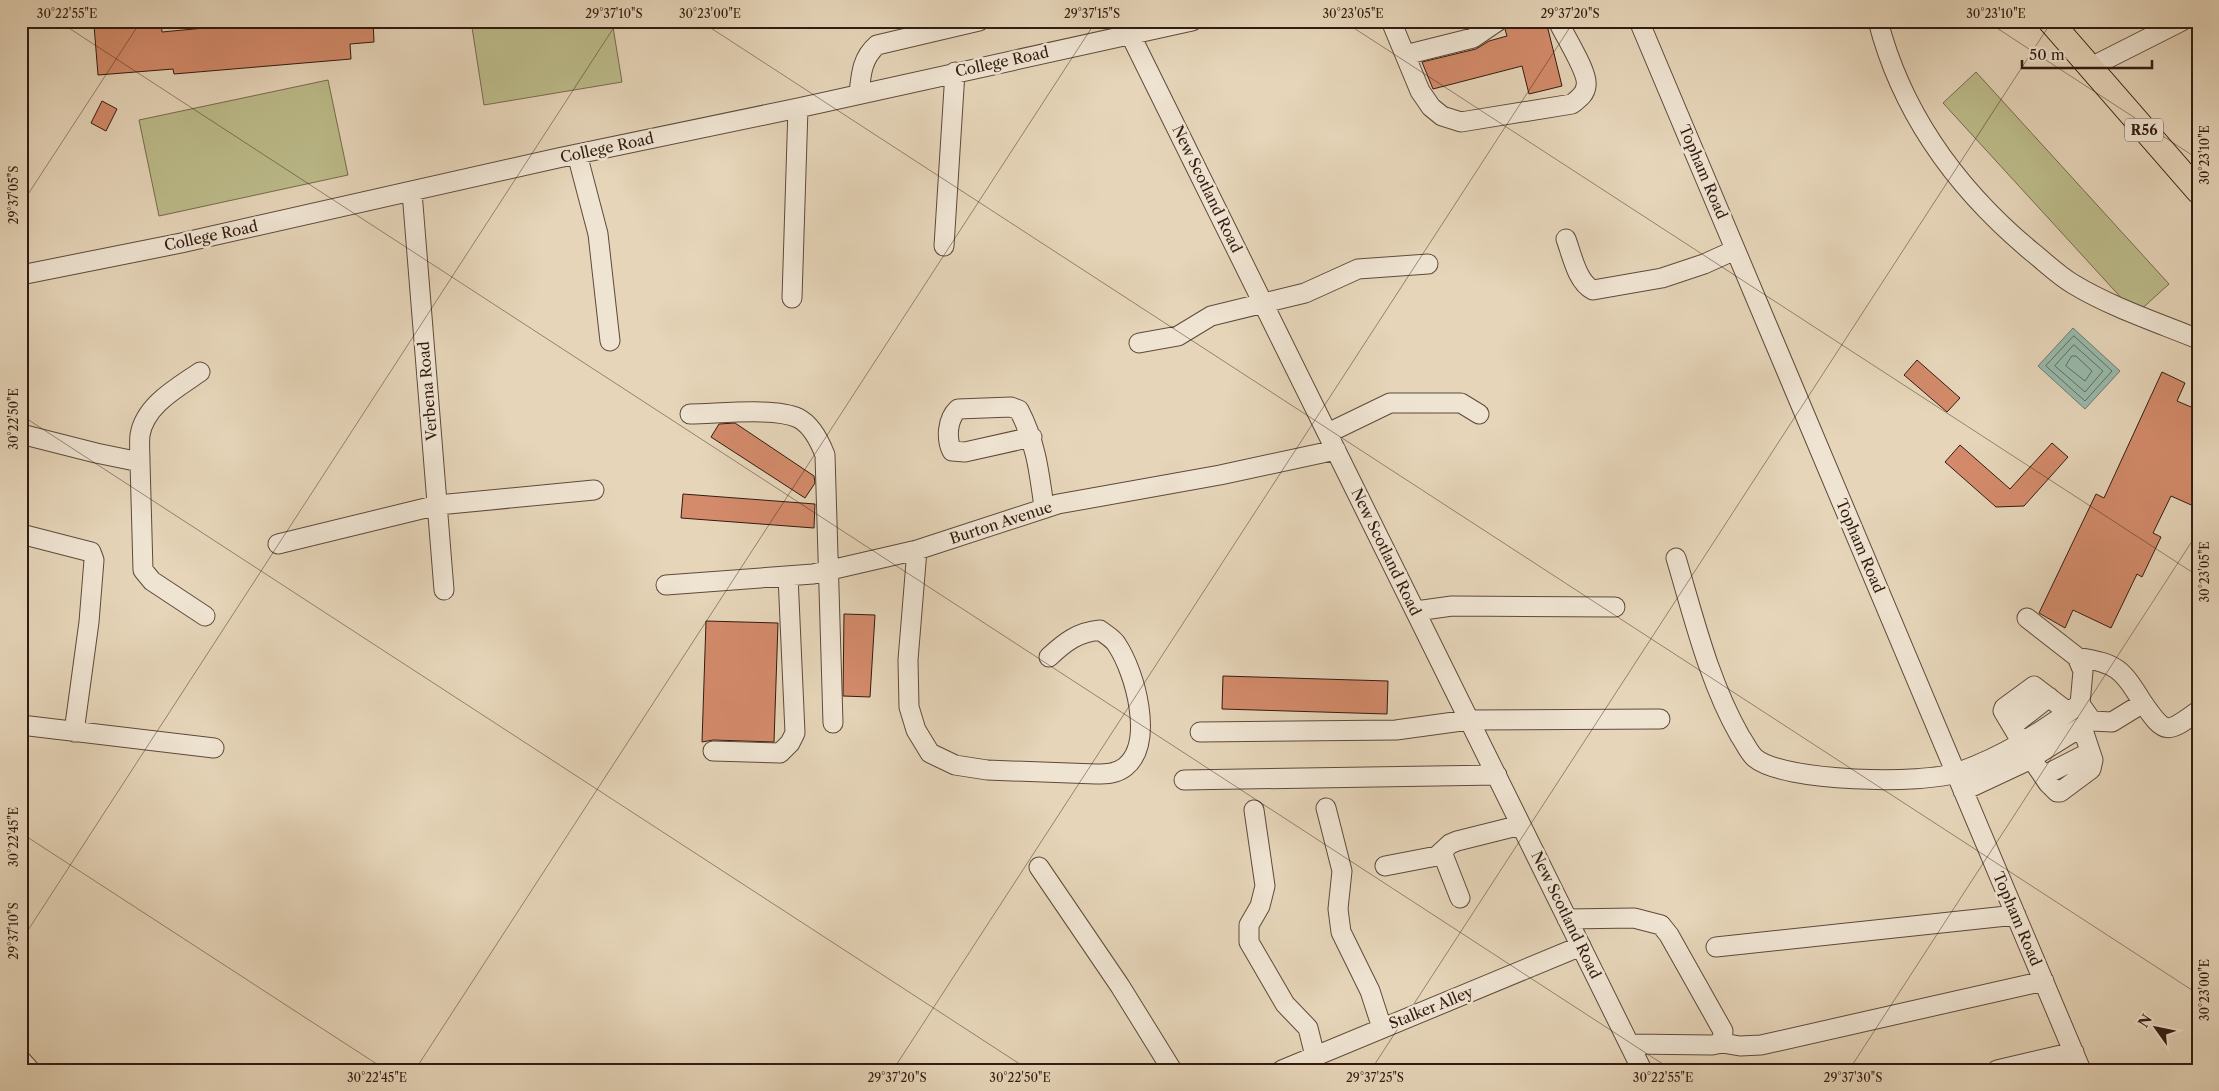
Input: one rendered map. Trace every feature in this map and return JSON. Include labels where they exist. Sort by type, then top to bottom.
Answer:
[{"type":"main road","name":"R56","points":[[2050,21],[2198,170]]},
{"type":"main road","name":"R56","points":[[2064,21],[2095,65],[2198,191]]},
{"type":"street","points":[[859,94],[863,63],[869,52],[877,45],[979,21]]},
{"type":"street","name":"College Road","points":[[21,276],[1192,21]]},
{"type":"street","points":[[1391,21],[1420,91],[1431,107],[1442,116],[1461,122],[1572,104],[1582,97],[1587,85],[1584,74],[1558,21]]},
{"type":"street","points":[[1405,55],[1473,38],[1498,21]]},
{"type":"street","name":"Topham Road","points":[[1639,21],[2081,1070]]},
{"type":"street","points":[[1878,21],[1898,85],[1916,117],[1942,156],[1988,211],[2012,235],[2076,286],[2198,339]]},
{"type":"street","points":[[2095,65],[2182,21]]},
{"type":"street","name":"New Scotland Road","points":[[1130,34],[1642,1070]]},
{"type":"street","points":[[944,246],[955,72]]},
{"type":"street","points":[[792,298],[798,108]]},
{"type":"street","points":[[577,154],[598,234],[610,340]]},
{"type":"street","name":"Verbena Road","points":[[412,192],[444,590]]},
{"type":"street","points":[[1566,239],[1585,286],[1593,290],[1662,278],[1704,264],[1735,250]]},
{"type":"street","points":[[1139,343],[1178,336],[1211,316],[1305,293],[1358,269],[1428,264]]},
{"type":"street","points":[[200,372],[160,402],[144,421],[140,435],[140,462],[143,570],[152,581],[205,616]]},
{"type":"street","points":[[1328,433],[1390,402],[1461,404],[1479,414]]},
{"type":"street","points":[[690,414],[784,413],[799,418],[808,425],[821,445],[824,455],[833,723]]},
{"type":"street","points":[[21,434],[140,462]]},
{"type":"street","points":[[1032,437],[1044,507]]},
{"type":"street","name":"Burton Avenue","points":[[666,585],[788,576],[828,570],[917,550],[1044,507],[1151,486],[1220,475],[1336,450]]},
{"type":"street","points":[[278,544],[438,505],[594,490]]},
{"type":"street","points":[[21,534],[78,547],[91,552],[94,560],[89,622],[74,732]]},
{"type":"street","points":[[917,550],[908,660],[909,707],[916,730],[930,753],[955,766],[987,770],[1096,774],[1114,773],[1126,766],[1136,751],[1141,733],[1140,711],[1132,676],[1117,644],[1100,630],[1084,632],[1066,641],[1049,656]]},
{"type":"street","points":[[1676,558],[1714,681],[1736,728],[1754,757],[1773,767],[1804,775],[1834,778],[1911,779],[1956,773],[2008,752],[2027,750],[2087,724],[2112,722],[2143,702]]},
{"type":"street","points":[[713,751],[780,753],[790,743],[795,733],[788,576]]},
{"type":"street","points":[[1416,612],[1452,606],[1615,607]]},
{"type":"street","points":[[2027,618],[2077,657],[2113,665],[2130,682],[2158,724],[2167,728],[2176,728],[2198,711]]},
{"type":"street","points":[[1963,791],[2027,750],[2074,708],[2083,670],[2077,657]]},
{"type":"street","points":[[2049,697],[2074,708],[2087,724],[2090,752],[2043,776],[2012,726],[2049,697]]},
{"type":"street","points":[[1200,732],[1396,730],[1469,720],[1660,719]]},
{"type":"street","points":[[21,725],[214,748]]},
{"type":"street","points":[[1184,780],[1497,775]]},
{"type":"street","points":[[1326,808],[1342,871],[1338,909],[1341,932],[1357,961],[1382,1028]]},
{"type":"street","points":[[1254,810],[1265,886],[1260,906],[1249,925],[1249,942],[1285,1004],[1308,1028],[1315,1056]]},
{"type":"street","points":[[1385,866],[1437,856],[1450,844],[1457,841],[1522,825]]},
{"type":"street","points":[[1442,852],[1460,898]]},
{"type":"street","points":[[1039,867],[1120,986],[1172,1070]]},
{"type":"street","points":[[1716,946],[2016,914]]},
{"type":"street","points":[[1568,919],[1634,918],[1661,925],[1669,935],[1723,1031],[1722,1043]]},
{"type":"street","name":"Stalker Alley","points":[[1282,1070],[1581,946]]},
{"type":"street","points":[[1630,1044],[1722,1043],[1740,1046],[1761,1044],[2044,981]]},
{"type":"street","points":[[1997,1070],[2074,1052]]},
{"type":"street","points":[[21,1060],[30,1070]]},
{"type":"shaded area","points":[[471,21],[612,21],[622,82],[484,105]]},
{"type":"shaded area","points":[[1976,72],[2169,284],[2136,314],[1943,103]]},
{"type":"shaded area","points":[[328,80],[348,175],[159,216],[139,120]]},
{"type":"water","points":[[2073,328],[2120,371],[2085,409],[2038,366]]},
{"type":"building","points":[[161,21],[162,32],[215,27],[215,21],[312,21],[313,24],[373,21],[374,42],[350,44],[351,59],[174,74],[173,69],[98,75],[94,25]]},
{"type":"building","points":[[1527,21],[1546,21],[1562,86],[1529,94],[1522,66],[1433,89],[1422,62],[1476,49],[1489,41],[1507,36],[1505,29],[1508,26]]},
{"type":"building","points":[[102,101],[117,109],[106,131],[91,123]]},
{"type":"building","points":[[1917,360],[1960,398],[1947,412],[1904,375]]},
{"type":"building","points":[[2162,372],[2185,383],[2177,401],[2198,410],[2198,508],[2171,496],[2153,533],[2161,537],[2142,577],[2137,574],[2111,628],[2073,610],[2065,628],[2039,613],[2096,494],[2104,498]]},
{"type":"building","points":[[735,423],[814,476],[815,483],[805,498],[711,437],[719,424]]},
{"type":"building","points":[[2052,443],[2068,457],[2024,506],[1996,507],[1945,462],[1960,445],[2010,489]]},
{"type":"building","points":[[683,494],[815,504],[814,528],[681,518]]},
{"type":"building","points":[[844,614],[875,615],[870,697],[843,696]]},
{"type":"building","points":[[706,621],[778,623],[774,742],[713,740],[702,742]]},
{"type":"building","points":[[1223,676],[1388,681],[1387,714],[1222,709]]}]
